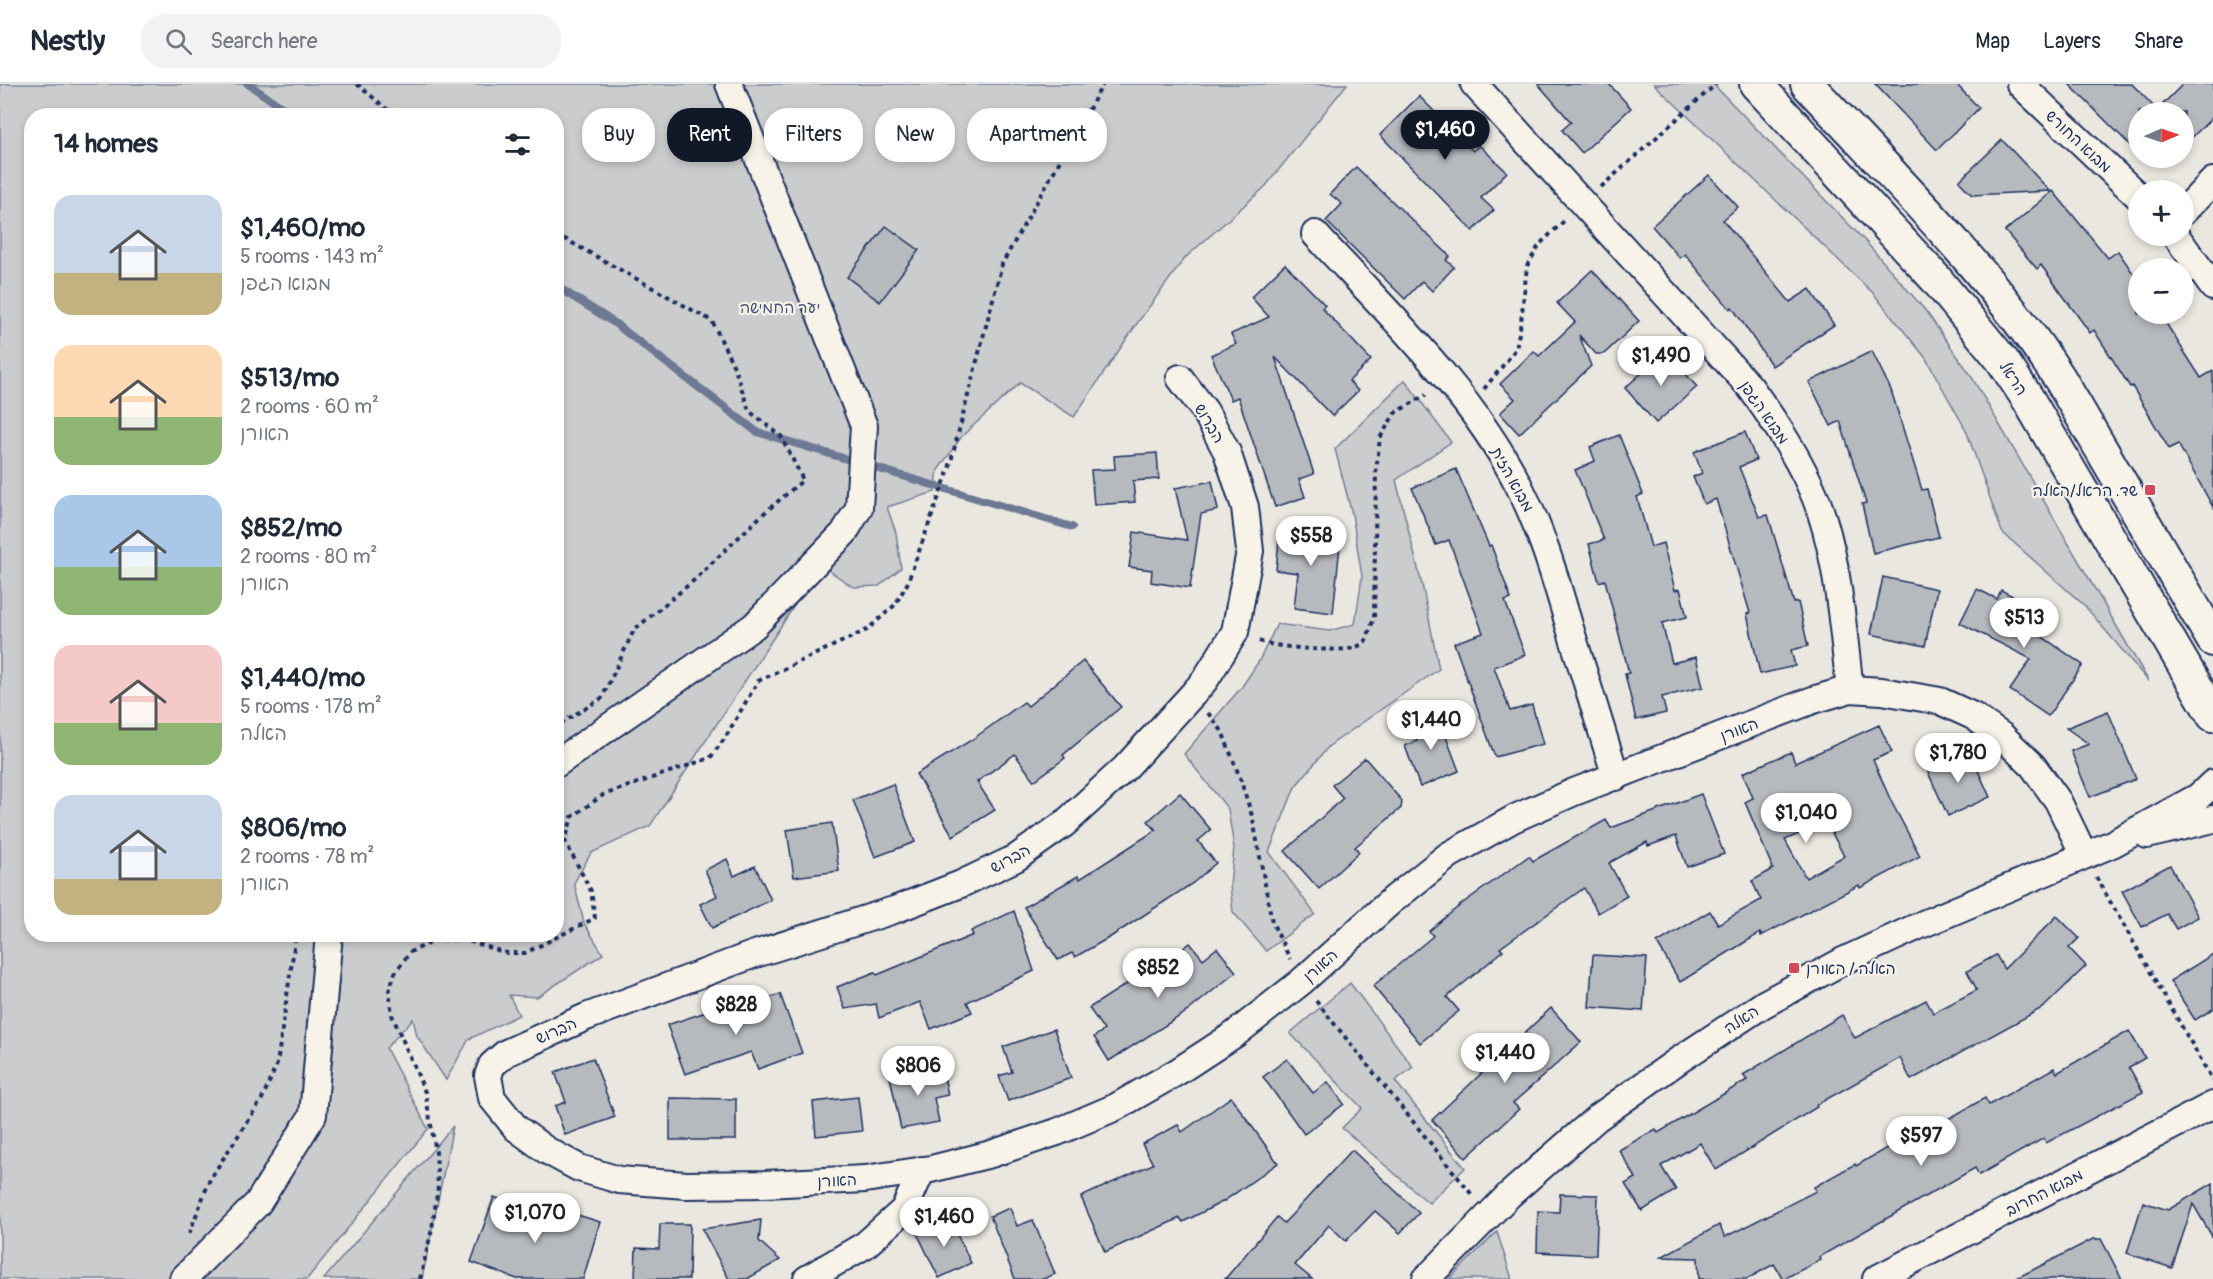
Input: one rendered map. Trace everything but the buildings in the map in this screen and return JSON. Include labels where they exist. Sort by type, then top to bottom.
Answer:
[{"type":"main road","name":"הראל","points":[[1756,84],[1936,279],[2002,360],[2028,399],[2213,715]]},
{"type":"main road","points":[[1807,84],[1964,253],[2033,338],[2060,379],[2212,639]]},
{"type":"street","points":[[564,758],[754,626],[844,533],[859,508],[864,426],[729,84]]},
{"type":"street","name":"מבוא הגפן","points":[[1474,84],[1750,387],[1782,432],[1811,487],[1827,534],[1839,599],[1850,689]]},
{"type":"street","name":"מבוא החורש","points":[[2020,84],[2128,187]]},
{"type":"street","points":[[2194,201],[2213,181]]},
{"type":"street","name":"מבוא הזית","points":[[1315,234],[1424,352],[1483,427],[1517,481],[1532,513],[1552,567],[1616,777]]},
{"type":"street","points":[[2183,246],[2213,287]]},
{"type":"street","name":"הברוש","points":[[492,1098],[488,1076],[492,1065],[506,1053],[586,1017],[752,955],[894,910],[961,884],[1016,858],[1064,824],[1125,768],[1193,694],[1235,632],[1250,551],[1245,507],[1227,452],[1205,411],[1180,378]]},
{"type":"street","name":"האורן","points":[[492,1098],[516,1128],[546,1150],[579,1168],[619,1180],[686,1185],[865,1179],[922,1170],[991,1154],[1046,1136],[1116,1107],[1177,1072],[1235,1034],[1301,982],[1390,902],[1449,855],[1515,818],[1574,792],[1813,700],[1850,689],[1882,691],[1940,701],[1973,716],[2002,736],[2033,766],[2058,801],[2084,855]]},
{"type":"street","name":"האלה","points":[[1426,1279],[1509,1195],[1596,1118],[1678,1060],[1764,1004],[1845,960],[1913,928],[2112,843],[2198,797],[2213,783]]},
{"type":"street","name":"האלה","points":[[2112,843],[2213,819]]},
{"type":"street","points":[[183,1279],[258,1203],[313,1115],[328,942]]},
{"type":"street","name":"מבוא החרוב","points":[[1876,1279],[2213,1104]]},
{"type":"street","points":[[807,1279],[865,1245],[904,1209],[922,1170]]},
{"type":"path","points":[[357,84],[386,108]]},
{"type":"path","points":[[564,934],[595,918],[591,891],[565,841],[572,817],[603,795],[710,758],[725,738],[758,681],[867,630],[895,605],[907,584],[949,469],[1002,264],[1103,84]]},
{"type":"path","points":[[564,238],[712,321],[735,369],[749,411],[782,436],[803,480],[763,514],[692,582],[634,630],[602,698],[564,721]]},
{"type":"path","points":[[1235,632],[1271,646],[1354,648],[1366,641],[1374,618],[1376,470],[1380,438],[1395,413],[1448,382]]},
{"type":"path","points":[[1193,694],[1222,731],[1226,741],[1252,819],[1272,922],[1301,982],[1489,1215]]},
{"type":"path","points":[[2084,855],[2213,1081]]},
{"type":"path","points":[[189,1239],[190,1228],[210,1179],[262,1099],[277,1064],[295,942]]},
{"type":"path","points":[[420,1279],[432,1229],[438,1187],[436,1152],[425,1092],[392,1015],[389,991],[395,973],[410,952],[432,942]]},
{"type":"path","points":[[471,942],[507,953],[525,953],[547,942]]},
{"type":"green space","name":"יער החמישה","points":[[0,84],[1347,84],[1265,187],[1185,258],[1138,322],[1074,417],[1020,383],[962,436],[938,470],[935,492],[887,507],[896,533],[901,568],[879,586],[853,587],[821,565],[650,826],[591,853],[574,883],[584,923],[603,954],[537,997],[509,995],[519,1015],[469,1039],[446,1080],[417,1036],[413,1019],[386,1048],[428,1129],[307,1279],[0,1279]]},
{"type":"green space","points":[[1654,84],[1713,84],[1866,242],[1925,310],[1970,374],[2149,682],[2085,606],[2002,532],[1966,430],[1925,357],[1873,293]]},
{"type":"green space","points":[[1405,380],[1451,442],[1396,480],[1423,589],[1439,669],[1329,746],[1295,787],[1269,852],[1315,914],[1266,951],[1233,912],[1230,885],[1234,848],[1228,809],[1184,754],[1241,688],[1259,661],[1277,624],[1329,631],[1355,624],[1362,577],[1352,514],[1335,449]]},
{"type":"green space","points":[[1350,983],[1413,1067],[1395,1081],[1465,1168],[1429,1203],[1342,1128],[1362,1108],[1290,1033]]},
{"type":"green space","points":[[453,1126],[422,1279],[324,1279]]},
{"type":"green space","points":[[1497,1232],[1512,1279],[1449,1279]]},
{"type":"waterway","points":[[248,84],[283,108]]},
{"type":"waterway","points":[[564,291],[613,322],[757,432],[1072,527]]},
{"type":"place","name":"שד. הראל/האלה","points":[[2150,490]]},
{"type":"place","name":"האלה / האורן","points":[[1794,968]]}]
